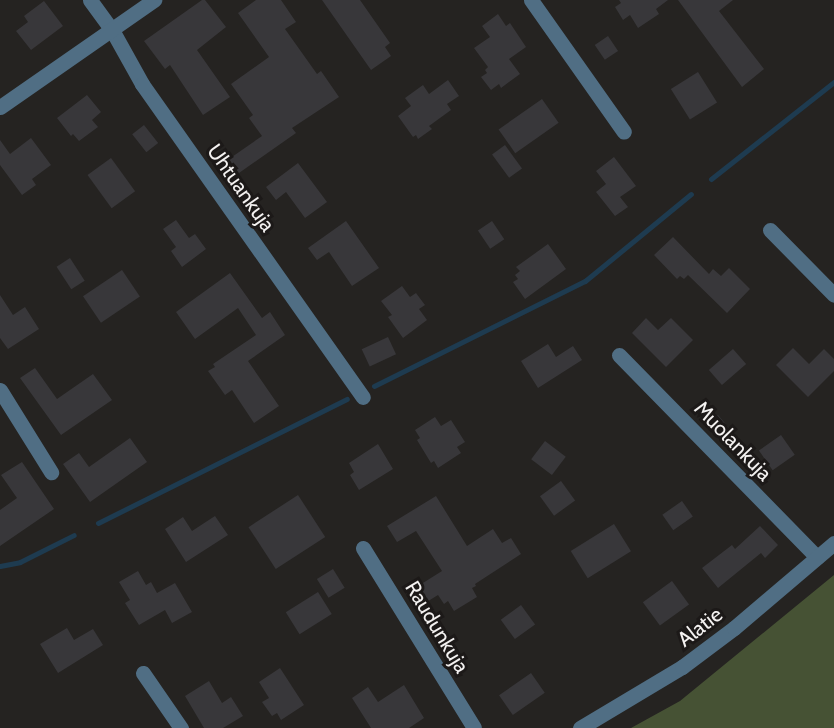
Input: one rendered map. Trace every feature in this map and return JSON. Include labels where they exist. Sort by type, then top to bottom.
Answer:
[{"type":"street","name":"Uhtuankuja","points":[[90,0],[112,30],[142,84],[363,397]]},
{"type":"street","points":[[0,107],[154,0]]},
{"type":"street","points":[[531,0],[624,132]]},
{"type":"street","points":[[770,230],[834,295]]},
{"type":"street","name":"Muolankuja","points":[[619,355],[817,557]]},
{"type":"street","points":[[0,390],[51,472]]},
{"type":"street","name":"Alatie","points":[[580,728],[682,667],[734,628],[834,543]]},
{"type":"street","name":"Raudunkuja","points":[[363,548],[474,728]]},
{"type":"street","points":[[143,673],[181,728]]},
{"type":"green space","points":[[834,575],[834,728],[631,728],[680,701]]},
{"type":"building","points":[[205,0],[226,27],[197,50],[230,97],[203,115],[170,65],[165,69],[144,41]]},
{"type":"building","points":[[256,0],[281,0],[296,22],[285,29],[317,74],[321,71],[339,97],[292,128],[296,133],[239,173],[229,159],[262,136],[249,118],[253,115],[231,84],[269,57],[238,13]]},
{"type":"building","points":[[322,0],[360,0],[390,43],[385,47],[391,56],[371,70]]},
{"type":"building","points":[[619,0],[668,0],[656,9],[659,14],[638,28],[630,15],[623,20],[615,7],[621,3]]},
{"type":"building","points":[[678,0],[733,0],[719,11],[764,69],[742,87]]},
{"type":"building","points":[[44,1],[63,26],[31,50],[16,31],[28,22],[24,16]]},
{"type":"building","points":[[498,14],[506,26],[510,23],[526,47],[509,59],[520,74],[501,88],[499,84],[491,90],[481,77],[487,73],[485,70],[488,67],[474,48],[490,37],[482,26]]},
{"type":"building","points":[[608,36],[618,51],[605,60],[595,45]]},
{"type":"building","points":[[698,72],[717,103],[690,119],[671,89]]},
{"type":"building","points":[[448,80],[459,96],[447,104],[451,110],[429,126],[432,129],[418,139],[416,135],[413,137],[398,116],[411,106],[405,98],[423,85],[429,94]]},
{"type":"building","points":[[87,95],[101,112],[92,120],[98,127],[79,141],[73,134],[71,136],[57,118]]},
{"type":"building","points":[[542,99],[559,123],[515,153],[499,129]]},
{"type":"building","points":[[144,125],[158,143],[146,152],[132,134]]},
{"type":"building","points":[[31,138],[51,165],[32,179],[36,185],[22,195],[0,165],[0,140],[10,154]]},
{"type":"building","points":[[505,145],[522,168],[509,178],[492,154]]},
{"type":"building","points":[[614,157],[636,186],[620,197],[628,207],[615,216],[596,192],[606,184],[596,171]]},
{"type":"building","points":[[111,158],[135,191],[112,208],[88,175]]},
{"type":"building","points":[[298,163],[327,202],[305,218],[286,192],[276,200],[266,187]]},
{"type":"building","points":[[176,220],[189,238],[195,234],[206,249],[182,267],[171,251],[176,247],[163,229]]},
{"type":"building","points":[[346,221],[379,268],[352,286],[329,252],[317,260],[308,248]]},
{"type":"building","points":[[492,221],[504,239],[490,249],[478,231]]},
{"type":"building","points":[[673,237],[709,274],[713,269],[721,276],[729,268],[750,289],[727,313],[688,275],[684,279],[680,276],[677,279],[654,255]]},
{"type":"building","points":[[548,244],[566,269],[525,299],[513,282],[518,279],[515,275],[520,271],[516,267]]},
{"type":"building","points":[[70,258],[85,281],[71,289],[57,267]]},
{"type":"building","points":[[122,270],[140,297],[101,323],[83,296]]},
{"type":"building","points":[[230,273],[262,318],[270,312],[285,335],[248,361],[279,406],[254,423],[232,390],[225,395],[208,371],[215,367],[213,364],[256,335],[238,308],[195,339],[176,312]]},
{"type":"building","points":[[402,286],[410,297],[416,293],[425,305],[419,309],[427,320],[403,338],[388,317],[392,315],[381,301]]},
{"type":"building","points":[[0,295],[13,315],[25,307],[39,329],[8,349],[0,338]]},
{"type":"building","points":[[646,318],[658,330],[671,318],[693,340],[666,367],[632,333]]},
{"type":"building","points":[[388,337],[396,354],[370,366],[362,349]]},
{"type":"building","points":[[548,344],[556,357],[573,346],[582,360],[538,388],[521,361]]},
{"type":"building","points":[[793,348],[809,364],[824,349],[834,359],[834,371],[808,397],[776,365]]},
{"type":"building","points":[[733,349],[746,364],[722,385],[709,370]]},
{"type":"building","points":[[35,368],[57,399],[93,374],[112,400],[61,435],[20,378]]},
{"type":"building","points":[[718,415],[729,428],[718,437],[707,424]]},
{"type":"building","points":[[435,417],[441,426],[451,420],[465,442],[457,447],[461,453],[438,468],[434,461],[431,463],[417,440],[420,438],[415,430]]},
{"type":"building","points":[[781,435],[795,455],[773,470],[759,450]]},
{"type":"building","points":[[130,438],[147,462],[90,502],[63,464],[79,453],[89,467]]},
{"type":"building","points":[[545,441],[566,457],[552,475],[531,459]]},
{"type":"building","points":[[378,444],[393,469],[359,490],[350,475],[354,472],[349,463]]},
{"type":"building","points":[[22,462],[54,509],[0,546],[0,510],[17,498],[1,475]]},
{"type":"building","points":[[561,481],[575,500],[554,516],[540,496]]},
{"type":"building","points":[[298,495],[325,537],[276,569],[249,527]]},
{"type":"building","points":[[436,496],[467,546],[493,529],[502,543],[511,538],[521,554],[475,584],[476,586],[472,588],[477,597],[454,611],[448,601],[444,604],[438,595],[417,608],[407,593],[442,571],[416,531],[397,542],[387,526]]},
{"type":"building","points":[[682,501],[693,517],[673,530],[662,515]]},
{"type":"building","points":[[215,516],[228,535],[186,562],[165,529],[183,517],[192,531]]},
{"type":"building","points":[[614,524],[631,551],[588,578],[571,551]]},
{"type":"building","points":[[760,526],[778,545],[765,558],[761,553],[718,588],[702,568],[732,545],[735,549]]},
{"type":"building","points":[[333,569],[345,588],[329,598],[317,579]]},
{"type":"building","points":[[138,571],[146,585],[151,582],[157,593],[175,583],[192,612],[172,623],[165,610],[139,625],[125,603],[130,600],[119,582]]},
{"type":"building","points":[[672,581],[689,604],[660,626],[643,602]]},
{"type":"building","points":[[318,592],[332,614],[300,634],[286,612]]},
{"type":"building","points":[[521,605],[535,624],[515,639],[501,620]]},
{"type":"building","points":[[67,628],[74,640],[93,629],[103,645],[58,673],[40,644]]},
{"type":"building","points":[[280,668],[304,705],[281,720],[277,713],[272,716],[262,702],[269,698],[259,682]]},
{"type":"building","points":[[531,673],[545,693],[513,715],[499,695]]},
{"type":"building","points":[[209,681],[222,703],[231,697],[243,716],[223,728],[204,728],[185,696]]},
{"type":"building","points":[[404,685],[424,718],[409,728],[371,728],[352,698],[368,687],[378,702]]},
{"type":"waterway","points":[[711,179],[834,82]]},
{"type":"waterway","points":[[374,386],[585,281],[691,194]]},
{"type":"waterway","points":[[98,523],[347,399]]},
{"type":"waterway","points":[[0,566],[20,562],[74,535]]}]
